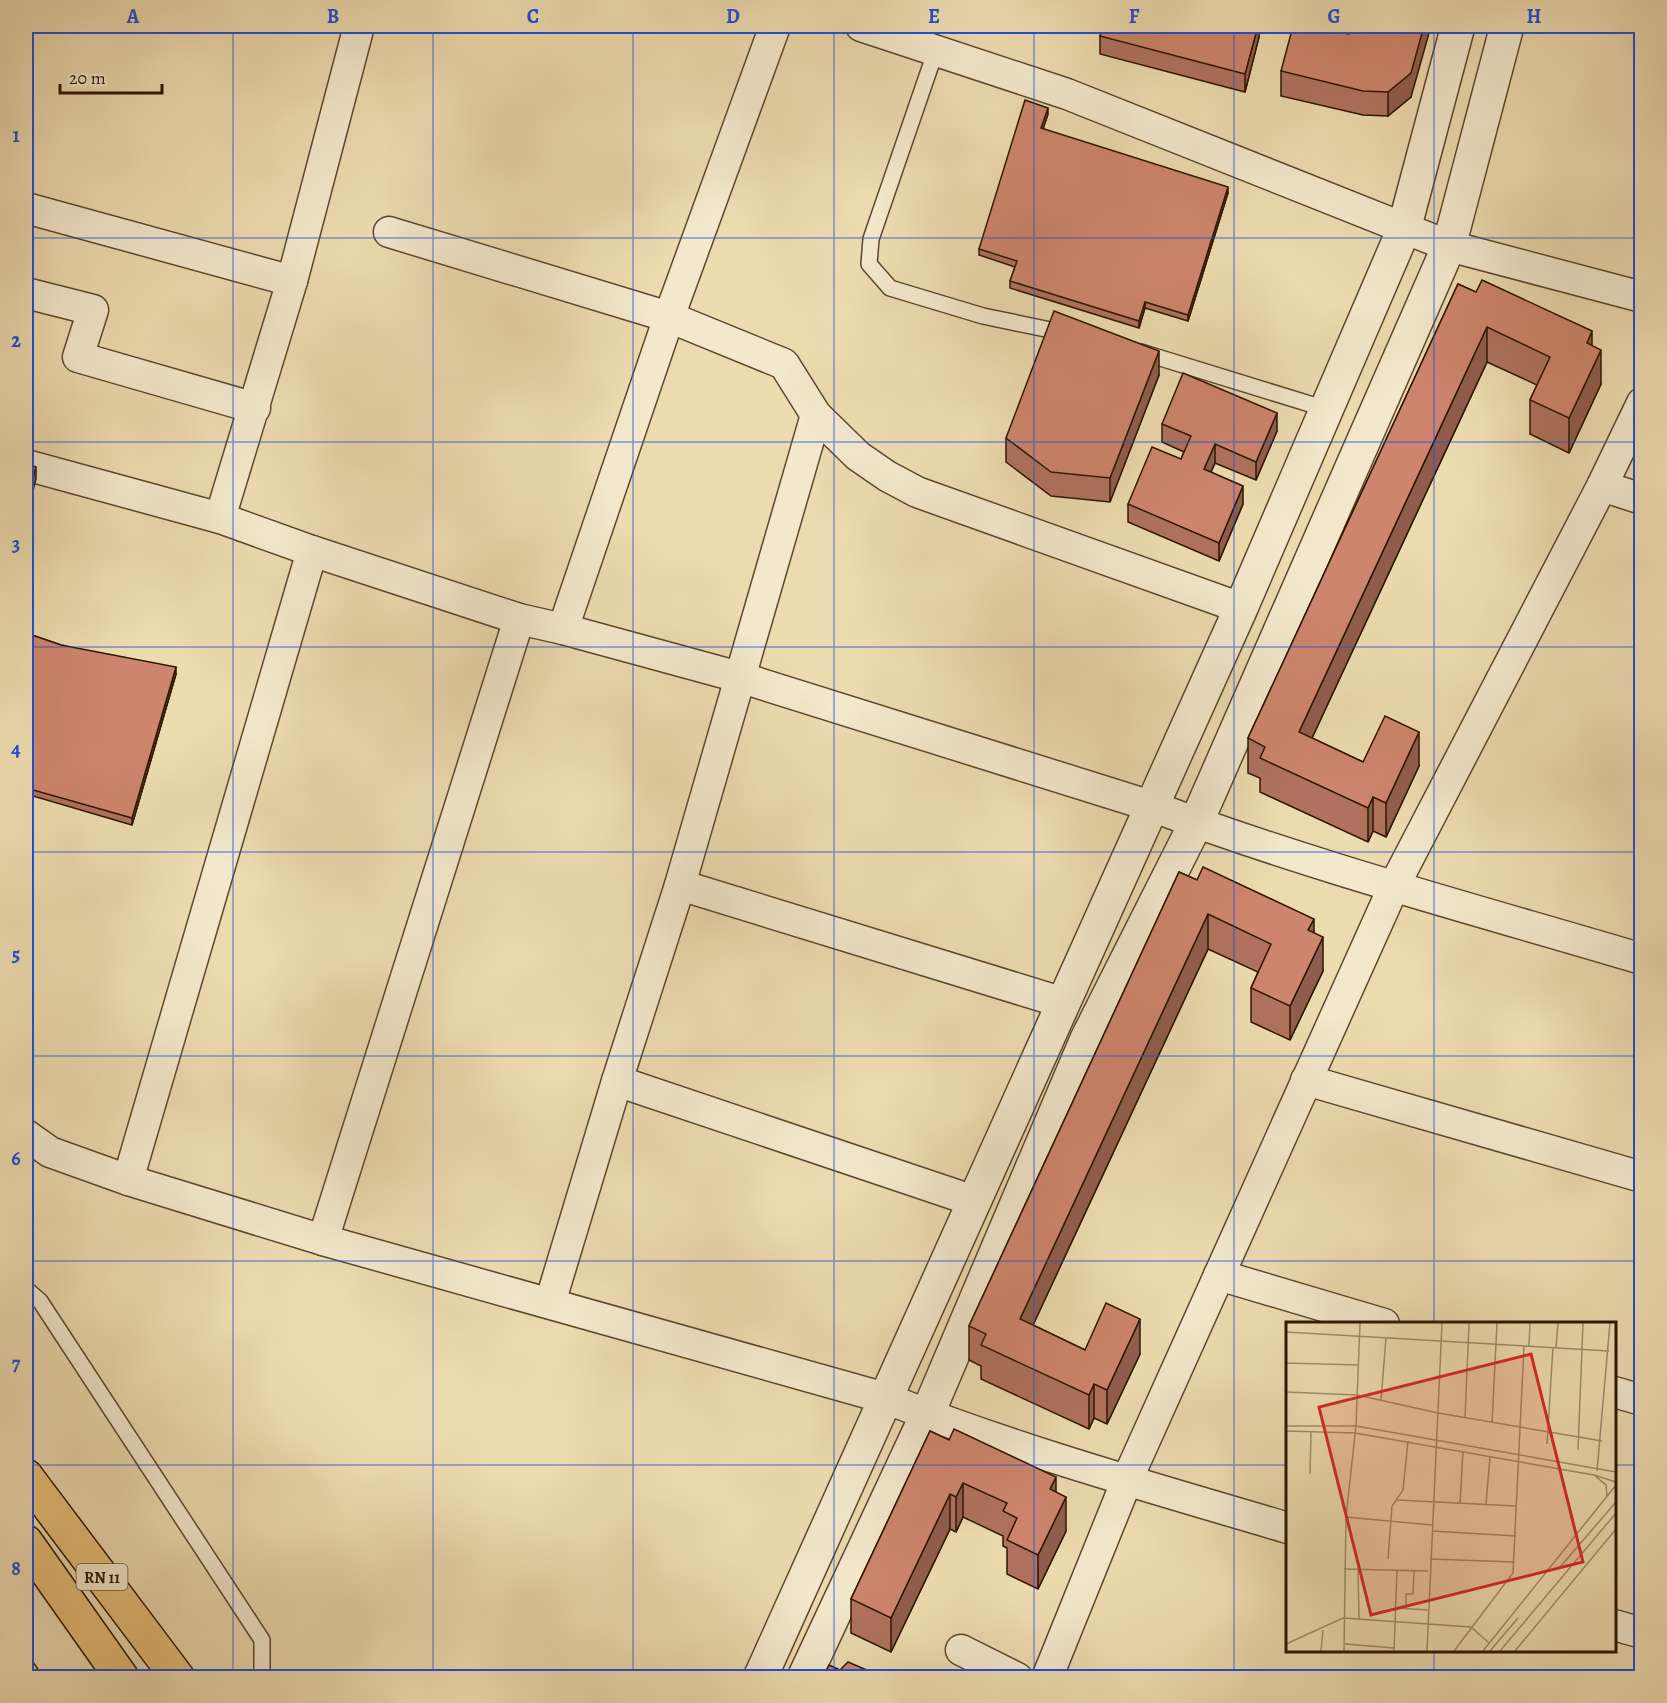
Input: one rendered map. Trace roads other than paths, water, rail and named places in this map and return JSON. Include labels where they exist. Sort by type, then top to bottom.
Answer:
[{"type":"highway","name":"RN 11","points":[[26,1476],[178,1677]]},
{"type":"highway","name":"RN 11","points":[[26,1542],[122,1677]]},
{"type":"street","points":[[220,518],[292,280],[358,26]]},
{"type":"street","points":[[563,629],[669,317],[775,26]]},
{"type":"street","points":[[861,26],[1067,94],[1449,246],[1641,297]]},
{"type":"street","points":[[760,1677],[1241,608],[1404,229],[1458,26]]},
{"type":"street","points":[[804,1677],[927,1415],[1087,1039],[1197,823],[1449,246],[1507,26]]},
{"type":"street","points":[[26,208],[292,280]]},
{"type":"street","points":[[389,232],[669,317],[784,364],[816,415],[858,456],[887,476],[917,492],[1241,608]]},
{"type":"street","points":[[26,293],[93,310],[78,357],[255,408]]},
{"type":"street","points":[[1047,1677],[1128,1480],[1394,886],[1602,486],[1641,403]]},
{"type":"street","points":[[550,1303],[617,1081],[680,885],[816,415]]},
{"type":"street","points":[[26,465],[220,518],[312,551],[519,619],[739,677],[1151,806],[1394,886],[1641,959]]},
{"type":"street","points":[[1602,486],[1641,499]]},
{"type":"street","points":[[128,1180],[312,551]]},
{"type":"street","points":[[323,1240],[519,619]]},
{"type":"street","points":[[680,885],[1064,1003]]},
{"type":"street","points":[[1306,1080],[1641,1177]]},
{"type":"street","points":[[617,1081],[974,1201]]},
{"type":"street","points":[[26,1135],[50,1152],[128,1180],[323,1240],[885,1398],[927,1415],[1128,1480],[1286,1528]]},
{"type":"street","points":[[1219,1275],[1381,1322]]},
{"type":"street","points":[[1616,1393],[1641,1400]]},
{"type":"street","points":[[1616,1626],[1641,1633]]},
{"type":"street","points":[[961,1650],[1017,1677]]},
{"type":"lane","points":[[936,50],[872,239],[869,264],[890,288],[983,316],[1083,336]]},
{"type":"lane","points":[[1128,348],[1326,409]]},
{"type":"lane","points":[[26,1289],[40,1301],[262,1640],[262,1677]]},
{"type":"tram line","points":[[26,1652],[44,1678]]}]
